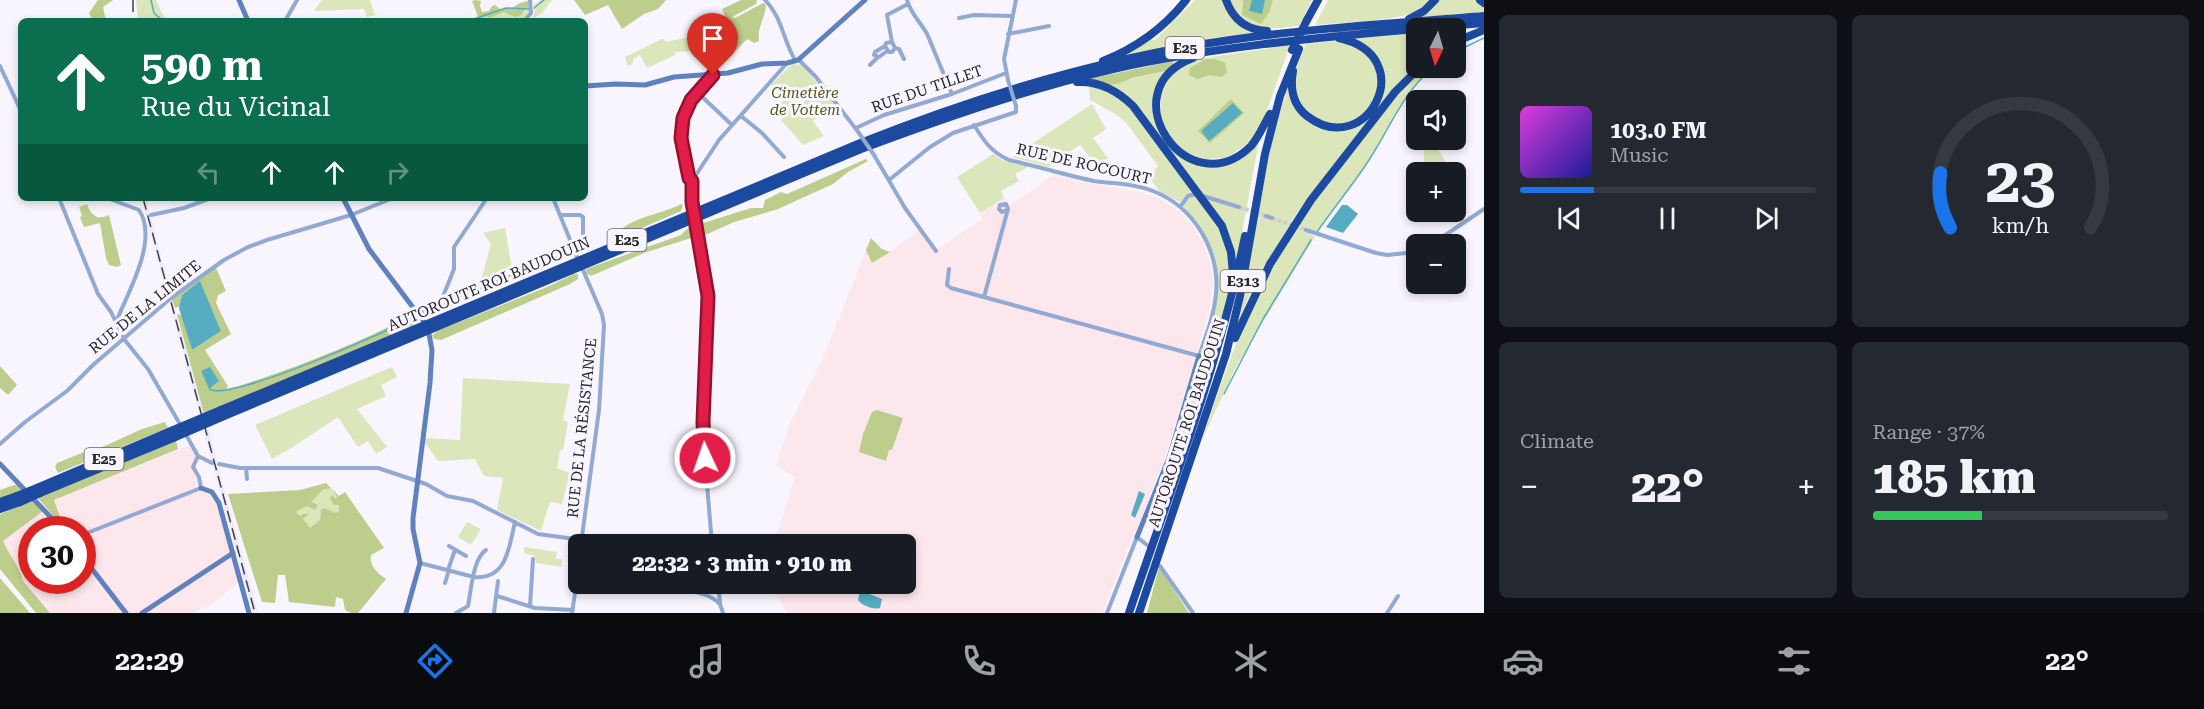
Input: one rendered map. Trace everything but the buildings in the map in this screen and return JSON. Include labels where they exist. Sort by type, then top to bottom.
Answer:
[{"type":"highway","points":[[1095,67],[1099,62],[1126,51],[1155,32],[1186,0]]},
{"type":"highway","points":[[1226,0],[1234,16],[1241,23],[1257,30],[1276,34]]},
{"type":"highway","points":[[1310,17],[1313,0]]},
{"type":"highway","name":"E313","points":[[1310,17],[1318,0]]},
{"type":"highway","name":"AUTOROUTE ROI BAUDOUIN","points":[[1139,613],[1226,354],[1240,296],[1265,154],[1280,96],[1310,17],[1324,0]]},
{"type":"highway","points":[[1404,22],[1419,15],[1435,0]]},
{"type":"highway","points":[[1480,0],[1484,3]]},
{"type":"highway","name":"E25","points":[[1404,22],[1484,16]]},
{"type":"highway","name":"AUTOROUTE ROI BAUDOUIN","points":[[0,510],[39,490],[908,124],[1028,84],[1095,67],[1228,40],[1404,22]]},
{"type":"highway","points":[[1466,24],[1484,23]]},
{"type":"highway","name":"E25","points":[[1067,81],[1113,69],[1206,52],[1330,36],[1406,30]]},
{"type":"highway","points":[[1466,37],[1484,30]]},
{"type":"highway","points":[[1296,52],[1292,87],[1295,102],[1303,113],[1315,122],[1329,127],[1345,127],[1359,121],[1373,110],[1378,101],[1381,93],[1380,71],[1374,58],[1362,46],[1346,39],[1330,36]]},
{"type":"highway","points":[[1206,52],[1176,66],[1160,88],[1157,99],[1158,122],[1173,147],[1198,161],[1228,160],[1251,145],[1270,114]]},
{"type":"highway","name":"E313","points":[[1234,287],[1270,114],[1296,52]]},
{"type":"highway","points":[[1226,354],[1230,350],[1270,264],[1299,218],[1395,92],[1409,78]]},
{"type":"highway","points":[[1067,81],[1085,81],[1107,87],[1124,97],[1133,106],[1222,226],[1231,252],[1234,287]]},
{"type":"highway","name":"AUTOROUTE ROI BAUDOUIN","points":[[222,413],[861,149],[958,113],[1067,81]]},
{"type":"highway","name":"AUTOROUTE ROI BAUDOUIN","points":[[1129,610],[1208,380],[1234,287]]},
{"type":"highway","name":"AUTOROUTE ROI BAUDOUIN","points":[[0,502],[18,499]]},
{"type":"highway","points":[[1144,613],[1150,582]]},
{"type":"street","points":[[240,0],[248,18]]},
{"type":"street","points":[[287,18],[297,0]]},
{"type":"street","points":[[527,18],[531,13],[530,0]]},
{"type":"street","points":[[765,0],[780,21],[788,47],[796,60],[816,77],[857,130],[905,208],[936,251]]},
{"type":"street","points":[[588,86],[645,85],[674,77],[705,75],[772,63],[788,63],[796,60],[865,0]]},
{"type":"street","points":[[889,180],[930,147],[953,133],[1016,112],[1004,59],[1016,0]]},
{"type":"street","points":[[904,59],[892,42],[887,15],[907,2],[912,13],[924,27],[952,94]]},
{"type":"street","points":[[959,18],[974,15],[1012,16]]},
{"type":"street","points":[[1008,34],[1049,26]]},
{"type":"street","points":[[870,65],[886,49],[886,43],[892,42]]},
{"type":"street","points":[[886,49],[892,52],[895,48]]},
{"type":"street","points":[[711,534],[703,436],[708,296],[692,202],[692,181],[719,140],[788,63]]},
{"type":"street","points":[[0,66],[18,105]]},
{"type":"street","points":[[692,181],[689,178],[681,132],[687,107],[712,72]]},
{"type":"street","name":"RUE DU TILLET","points":[[857,130],[884,115],[952,94],[1006,73]]},
{"type":"street","points":[[681,109],[705,75]]},
{"type":"street","points":[[698,93],[732,125]]},
{"type":"street","points":[[741,116],[762,133],[784,157]]},
{"type":"street","name":"RUE DE ROCOURT","points":[[974,125],[987,146],[996,154],[1096,181],[1145,188],[1160,194],[1180,207],[1197,225],[1210,248],[1215,272],[1214,306],[1199,356]]},
{"type":"street","points":[[1180,207],[1188,196],[1195,194]]},
{"type":"street","points":[[1203,196],[1239,207]]},
{"type":"street","points":[[60,201],[94,285],[124,339],[148,369],[198,456],[212,463]]},
{"type":"street","points":[[115,201],[139,210],[147,233],[136,275],[116,322]]},
{"type":"street","points":[[151,215],[184,208],[203,201]]},
{"type":"street","points":[[344,201],[369,249],[424,322]]},
{"type":"street","name":"RUE DE LA LIMITE","points":[[0,444],[25,422],[67,392],[93,365],[174,295],[238,252],[267,240],[351,216],[386,201]]},
{"type":"street","points":[[418,313],[442,299],[454,269],[454,247],[485,201]]},
{"type":"street","points":[[554,201],[577,257]]},
{"type":"street","points":[[1447,234],[1484,209]]},
{"type":"street","points":[[984,297],[1007,210]]},
{"type":"street","points":[[522,266],[583,241],[583,217],[560,215]]},
{"type":"street","points":[[1266,216],[1272,218]]},
{"type":"street","points":[[1306,230],[1376,253],[1406,254]]},
{"type":"street","points":[[949,269],[947,285],[951,288],[1199,356],[1169,458],[1107,613]]},
{"type":"street","name":"RUE DE LA RÉSISTANCE","points":[[582,270],[602,314],[604,325],[599,410],[584,534]]},
{"type":"street","points":[[406,613],[420,563],[413,529],[430,383],[432,350],[429,334]]},
{"type":"street","points":[[198,456],[193,467],[199,477],[201,488]]},
{"type":"street","points":[[0,464],[50,516]]},
{"type":"street","points":[[219,464],[246,468],[368,466],[431,486],[447,496],[473,501],[538,534],[568,538]]},
{"type":"street","points":[[246,468],[247,479]]},
{"type":"street","points":[[96,529],[201,488],[212,492],[216,497],[249,613]]},
{"type":"street","points":[[420,563],[474,577],[487,577],[500,569],[505,561],[515,522]]},
{"type":"street","points":[[1137,537],[1148,545]]},
{"type":"street","points":[[449,546],[466,556]]},
{"type":"street","points":[[445,583],[455,550]]},
{"type":"street","points":[[456,613],[467,607],[478,558],[486,550]]},
{"type":"street","points":[[142,613],[233,553]]},
{"type":"street","points":[[530,606],[533,559]]},
{"type":"street","points":[[1160,566],[1193,613]]},
{"type":"street","points":[[96,574],[126,613]]},
{"type":"street","points":[[494,613],[498,581]]},
{"type":"street","points":[[497,596],[535,608],[571,611],[574,594]]},
{"type":"street","points":[[704,594],[720,604]]},
{"type":"street","points":[[719,594],[723,613]]},
{"type":"street","points":[[1387,613],[1398,596]]},
{"type":"street","points":[[152,607],[156,613]]},
{"type":"street","points":[[534,613],[535,608]]},
{"type":"shaded area","points":[[1053,175],[1137,191],[1159,198],[1179,211],[1203,242],[1211,265],[1213,285],[1211,304],[1163,463],[1129,548],[1126,547],[1127,552],[1102,613],[788,613],[775,594],[916,594],[916,534],[777,534],[795,477],[777,466],[780,452],[791,421],[824,356],[866,250],[873,263],[919,231],[935,251],[982,219],[980,213],[1004,198],[1011,205]]},
{"type":"shaded area","points":[[142,201],[147,201],[171,295],[168,299]]},
{"type":"shaded area","points":[[172,299],[204,414],[200,415],[169,302]]},
{"type":"shaded area","points":[[208,427],[217,462],[212,461],[203,429]]},
{"type":"shaded area","points":[[191,445],[198,456],[194,463],[195,472],[216,497],[240,581],[207,608],[205,606],[194,613],[50,613],[34,594],[96,594],[96,516],[59,516],[54,500]]},
{"type":"shaded area","points":[[213,465],[218,467],[258,613],[253,613]]},
{"type":"shaded area","points":[[44,510],[50,516],[36,516]]},
{"type":"shaded area","points":[[18,530],[18,568],[12,560],[3,541]]},
{"type":"green space","points":[[98,0],[113,0],[103,7],[105,18],[92,18],[89,13]]},
{"type":"green space","points":[[136,0],[156,0],[166,18],[138,18]]},
{"type":"green space","points":[[322,0],[370,0],[375,15],[367,17],[364,9],[314,11]]},
{"type":"green space","points":[[540,0],[552,0],[542,13],[532,18],[534,5]]},
{"type":"green space","points":[[574,0],[666,0],[658,9],[644,14],[622,29],[608,5],[585,15]]},
{"type":"green space","points":[[741,0],[757,0],[756,4],[732,17],[735,18],[763,3],[766,5],[759,31],[759,41],[754,43],[747,39],[720,67],[712,65],[717,60],[710,28],[726,19],[722,9]]},
{"type":"green space","points":[[1188,0],[1192,0],[1152,39],[1154,41],[1195,0],[1224,0],[1256,33],[1217,37],[1113,58],[1132,49]]},
{"type":"green space","points":[[1228,0],[1243,0],[1242,5],[1270,11],[1273,0],[1312,0],[1299,26],[1266,28],[1250,24],[1243,19]]},
{"type":"green space","points":[[1243,0],[1273,0],[1270,11],[1261,24],[1242,15]]},
{"type":"green space","points":[[1328,0],[1433,0],[1424,8],[1396,17],[1315,25]]},
{"type":"green space","points":[[1438,0],[1477,0],[1484,4],[1484,12],[1421,17]]},
{"type":"green space","points":[[472,1],[481,1],[482,12],[489,11],[495,5],[500,9],[512,8],[528,1],[529,9],[525,9],[521,15],[515,17],[504,12],[489,18],[488,16],[479,18]]},
{"type":"green space","points":[[506,8],[529,9],[524,18],[478,18]]},
{"type":"green space","points":[[743,30],[717,60],[700,40],[693,43],[696,51],[675,52],[675,55],[647,68],[640,55],[628,66],[625,57],[662,39],[666,42]]},
{"type":"green space","points":[[1406,34],[1406,75],[1376,110],[1381,94],[1376,60],[1372,51],[1353,39]]},
{"type":"green space","points":[[1338,41],[1357,47],[1368,55],[1380,87],[1365,116],[1337,126],[1316,119],[1300,105],[1294,87],[1294,78],[1306,44]]},
{"type":"green space","points":[[1290,45],[1266,113],[1251,141],[1227,158],[1203,159],[1179,149],[1161,122],[1161,95],[1171,75],[1192,60]]},
{"type":"green space","points":[[1206,59],[1215,59],[1225,63],[1227,72],[1222,77],[1209,75],[1198,79],[1189,75],[1190,68]]},
{"type":"green space","points":[[1174,61],[1170,70],[1117,84],[1107,85],[1088,79]]},
{"type":"green space","name":"Cimetière de Vottem","points":[[792,64],[802,65],[835,104],[813,121],[824,136],[803,145],[781,120],[787,114],[779,105],[785,99],[771,85]]},
{"type":"green space","points":[[1170,70],[1155,110],[1180,155],[1220,163],[1259,141],[1235,270],[1234,259],[1205,198],[1239,209],[1240,205],[1202,194],[1132,103],[1107,85]]},
{"type":"green space","points":[[1414,78],[1422,78],[1412,90],[1406,90],[1406,98],[1377,148],[1317,232],[1307,228],[1305,231],[1315,237],[1236,367],[1201,442],[1242,329],[1273,264],[1308,210],[1393,101]]},
{"type":"green space","points":[[1289,82],[1300,113],[1308,122],[1319,127],[1344,130],[1356,126],[1372,115],[1298,211],[1256,280],[1236,328],[1271,145]]},
{"type":"green space","points":[[1089,85],[1097,86],[1123,100],[1194,192],[1188,194],[1180,202],[1159,191],[1149,177],[1158,166],[1128,125],[1117,115],[1090,100]]},
{"type":"green space","points":[[1231,99],[1244,113],[1210,143],[1198,131]]},
{"type":"green space","points":[[1092,104],[1106,129],[1093,138],[1108,158],[1096,165],[1080,145],[1048,167],[1012,157]]},
{"type":"green space","points":[[1424,150],[1438,150],[1446,162],[1424,162]]},
{"type":"green space","points":[[993,154],[1002,160],[1028,167],[1015,174],[1019,181],[1001,191],[1004,198],[980,213],[957,177]]},
{"type":"green space","points":[[866,159],[868,161],[833,184],[778,209],[734,222],[703,236],[699,230],[700,224],[751,208],[763,208],[765,200],[781,192],[787,194]]},
{"type":"green space","points":[[1191,196],[1196,196],[1215,222],[1228,252],[1231,274],[1229,293],[1217,339],[1182,446],[1182,428],[1215,308],[1218,275],[1209,243],[1184,208]]},
{"type":"green space","points":[[87,204],[95,216],[109,215],[121,265],[117,267],[109,265],[100,223],[84,227],[79,207]]},
{"type":"green space","points":[[683,205],[681,211],[628,234],[622,236],[619,233],[630,223]]},
{"type":"green space","points":[[689,227],[693,229],[691,238],[644,253],[591,276],[586,273],[586,269],[681,235]]},
{"type":"green space","points":[[505,228],[512,269],[480,284],[491,244],[483,233]]},
{"type":"green space","points":[[871,238],[882,249],[890,252],[872,263],[866,250]]},
{"type":"green space","points":[[216,268],[226,291],[218,295],[216,303],[231,334],[205,350],[228,386],[226,390],[321,357],[412,315],[413,318],[419,320],[419,323],[204,414],[177,314],[182,315],[192,350],[221,331],[200,282],[182,295],[180,306],[175,308],[172,299]]},
{"type":"green space","points":[[578,274],[578,279],[570,284],[441,340],[434,339],[432,336],[437,331]]},
{"type":"green space","points":[[0,366],[17,385],[8,395],[0,388]]},
{"type":"green space","points":[[392,367],[397,377],[381,385],[386,396],[357,409],[387,447],[376,454],[368,441],[358,447],[338,417],[272,459],[255,425]]},
{"type":"green space","points":[[463,378],[570,384],[563,420],[568,422],[557,468],[570,473],[562,504],[550,502],[541,531],[497,510],[503,478],[484,476],[475,459],[438,461],[424,443],[424,438],[460,440]]},
{"type":"green space","points":[[877,410],[903,418],[886,461],[859,452],[872,412]]},
{"type":"green space","points":[[165,422],[168,428],[58,473],[55,467],[57,463],[84,452],[87,454],[142,429]]},
{"type":"green space","points":[[176,440],[178,449],[54,500],[60,516],[54,516],[38,498]]},
{"type":"green space","points":[[326,483],[331,488],[339,496],[345,492],[384,548],[371,555],[371,563],[386,579],[358,613],[345,610],[343,599],[336,597],[335,607],[289,602],[285,575],[278,575],[275,603],[262,602],[228,494],[300,490]],"holes":[[[331,488],[337,497],[335,499],[332,495],[330,499],[334,505],[339,505],[339,511],[336,513],[324,508],[321,510],[320,520],[310,528],[303,519],[309,514],[300,516],[296,512],[307,506],[315,510],[318,505],[311,502],[323,490]]]},
{"type":"green space","points":[[17,484],[22,490],[0,499],[0,490]]},
{"type":"green space","points":[[330,487],[337,497],[335,499],[332,495],[339,505],[339,511],[336,513],[321,511],[320,520],[310,529],[303,519],[308,514],[300,517],[296,512]]},
{"type":"green space","points":[[34,500],[43,511],[36,516],[18,516],[18,530],[3,541],[18,568],[18,591],[0,569],[0,514]]},
{"type":"green space","points":[[467,522],[481,529],[471,545],[458,537]]},
{"type":"green space","points":[[524,547],[557,552],[556,559],[562,559],[562,567],[536,563],[535,556],[524,553]]},
{"type":"green space","points":[[1159,567],[1189,613],[1147,613]]},
{"type":"green space","points":[[0,578],[30,613],[0,613]]},
{"type":"green space","points":[[20,594],[34,594],[50,613],[36,613]]},
{"type":"water","points":[[1252,0],[1265,0],[1262,14],[1249,11]]},
{"type":"water","points":[[1233,103],[1242,113],[1209,141],[1201,131]]},
{"type":"water","points":[[1342,205],[1347,205],[1358,214],[1343,233],[1326,227]]},
{"type":"water","points":[[200,281],[221,331],[192,350],[179,308],[182,295]]},
{"type":"water","points":[[210,367],[219,381],[211,387],[210,391],[201,371]]},
{"type":"water","points":[[1139,491],[1145,494],[1135,518],[1131,515]]},
{"type":"water","points":[[860,594],[870,594],[882,599],[880,608],[868,607],[858,600]]},
{"type":"waterway","points":[[151,0],[154,13],[160,18]]},
{"type":"waterway","points":[[534,8],[544,0]]},
{"type":"waterway","points":[[477,18],[506,8],[529,9]]},
{"type":"waterway","points":[[1466,47],[1484,38]]},
{"type":"waterway","points":[[1317,232],[1363,169],[1405,99],[1422,78]]},
{"type":"waterway","points":[[1224,394],[1263,319],[1311,240]]},
{"type":"waterway","points":[[422,314],[571,251]]},
{"type":"waterway","points":[[211,390],[225,390],[248,385],[277,375],[371,338],[411,318]]},
{"type":"tunnel","points":[[1239,207],[1266,216]]},
{"type":"tunnel","points":[[1272,218],[1306,230]]},
{"type":"railway","points":[[133,0],[133,18]]},
{"type":"railway","points":[[144,201],[255,613]]},
{"type":"route","points":[[705,458],[703,422],[708,296],[692,202],[692,181],[689,178],[681,132],[687,107],[713,75]]}]
